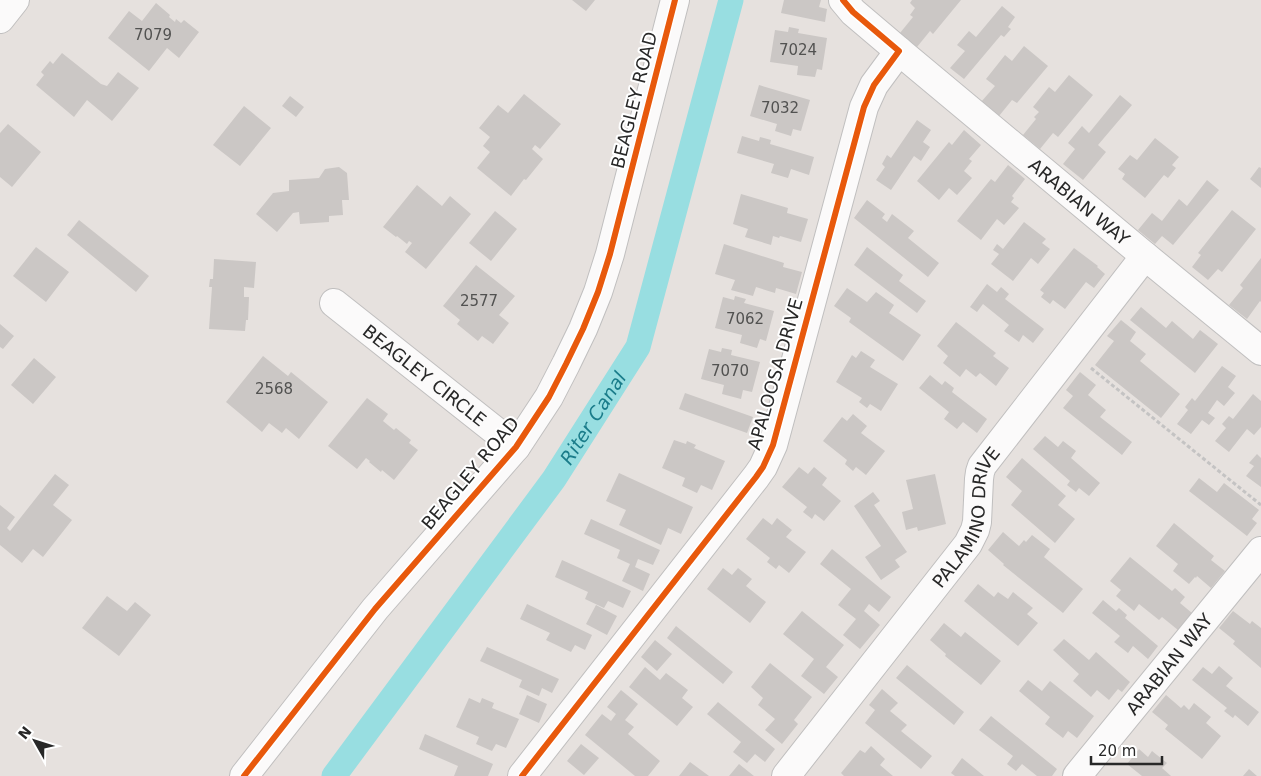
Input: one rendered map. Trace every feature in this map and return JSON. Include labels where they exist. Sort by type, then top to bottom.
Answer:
[{"type":"street","points":[[0,19],[15,0]]},
{"type":"street","name":"BEAGLEY ROAD","points":[[244,776],[376,609],[516,447],[548,397],[583,329],[598,292],[610,254],[675,0]]},
{"type":"street","points":[[843,0],[853,12],[899,51]]},
{"type":"street","name":"ARABIAN WAY","points":[[899,51],[1261,351]]},
{"type":"street","name":"APALOOSA DRIVE","points":[[522,776],[763,467],[777,434],[864,107],[874,85],[899,51]]},
{"type":"street","name":"PALAMINO DRIVE","points":[[786,776],[968,544],[976,530],[979,478],[982,466],[1145,256]]},
{"type":"street","name":"BEAGLEY CIRCLE","points":[[334,303],[516,447]]},
{"type":"street","name":"ARABIAN WAY","points":[[1076,776],[1261,551]]},
{"type":"path","points":[[1071,352],[1261,505]]},
{"type":"building","points":[[572,0],[595,0],[586,11]]},
{"type":"building","points":[[784,0],[821,0],[819,7],[827,9],[825,22],[781,13]]},
{"type":"building","points":[[912,0],[961,0],[933,34],[930,31],[917,47],[900,33],[913,17],[910,15],[915,8],[910,3]]},
{"type":"building","points":[[156,3],[175,22],[176,19],[181,23],[184,20],[199,32],[179,58],[167,48],[149,71],[108,38],[129,11],[142,21]]},
{"type":"building","points":[[1002,6],[1015,17],[1008,27],[1011,29],[1004,37],[1001,35],[964,79],[950,68],[965,51],[957,45],[969,31],[976,37]]},
{"type":"building","points":[[789,27],[799,29],[798,33],[827,38],[822,70],[817,69],[815,77],[797,75],[798,66],[770,62],[775,30],[788,32]]},
{"type":"building","points":[[1024,46],[1048,66],[1017,103],[1012,100],[999,116],[981,102],[995,86],[986,79],[1005,55],[1012,61]]},
{"type":"building","points":[[62,53],[101,84],[107,86],[118,72],[139,88],[112,121],[87,100],[74,117],[36,85],[44,75],[41,72],[50,61],[53,64]]},
{"type":"building","points":[[1069,75],[1093,95],[1058,137],[1053,133],[1040,149],[1023,135],[1036,119],[1034,117],[1039,112],[1033,107],[1049,87],[1055,92]]},
{"type":"building","points":[[759,85],[810,100],[801,131],[793,129],[791,136],[775,131],[777,124],[750,116]]},
{"type":"building","points":[[524,94],[561,124],[540,149],[535,145],[532,149],[543,159],[511,196],[477,168],[490,152],[483,146],[490,137],[479,128],[498,105],[508,113]]},
{"type":"building","points":[[1120,95],[1132,105],[1098,145],[1106,152],[1083,180],[1063,164],[1075,149],[1068,143],[1082,126],[1089,133]]},
{"type":"building","points":[[290,96],[304,107],[296,117],[282,106]]},
{"type":"building","points":[[244,106],[271,128],[240,166],[213,145]]},
{"type":"building","points":[[917,120],[931,130],[923,142],[930,147],[921,161],[914,156],[891,190],[876,180],[885,167],[882,164],[887,155],[891,158]]},
{"type":"building","points":[[8,124],[41,152],[12,187],[0,177],[0,133]]},
{"type":"building","points":[[964,130],[981,145],[969,159],[972,161],[964,171],[972,178],[957,195],[949,188],[939,200],[917,181],[949,142],[952,145]]},
{"type":"building","points":[[742,136],[759,141],[760,137],[771,140],[770,144],[814,157],[809,175],[791,169],[788,178],[771,173],[774,164],[737,153]]},
{"type":"building","points":[[1155,138],[1179,157],[1172,165],[1176,168],[1168,178],[1164,175],[1145,198],[1122,179],[1125,174],[1118,169],[1130,155],[1137,160]]},
{"type":"building","points":[[1008,165],[1025,179],[1012,196],[1014,198],[1011,202],[1019,208],[1004,225],[997,219],[981,240],[957,221],[991,179],[995,182]]},
{"type":"building","points":[[339,167],[347,173],[349,200],[342,200],[343,215],[329,216],[329,222],[300,224],[299,212],[293,213],[277,232],[256,214],[273,193],[289,191],[289,180],[319,178],[325,169]]},
{"type":"building","points":[[1259,167],[1261,168],[1261,188],[1250,179]]},
{"type":"building","points":[[1207,180],[1219,190],[1173,245],[1162,236],[1155,244],[1138,230],[1152,213],[1162,221],[1179,199],[1187,206]]},
{"type":"building","points":[[417,185],[442,206],[450,196],[471,214],[426,269],[405,252],[412,243],[409,241],[407,244],[383,227]]},
{"type":"building","points":[[741,194],[788,208],[787,213],[808,219],[801,242],[773,236],[771,245],[745,237],[748,229],[733,224]]},
{"type":"building","points":[[867,200],[885,214],[882,218],[887,222],[892,214],[914,231],[908,238],[939,263],[928,277],[854,218]]},
{"type":"building","points":[[1232,210],[1256,229],[1222,272],[1218,269],[1208,280],[1192,267],[1201,255],[1198,253]]},
{"type":"building","points":[[495,211],[517,229],[491,261],[469,243]]},
{"type":"building","points":[[79,220],[149,276],[136,292],[67,235]]},
{"type":"building","points":[[1024,222],[1046,239],[1042,243],[1050,249],[1038,264],[1031,258],[1013,281],[991,264],[999,254],[993,250],[997,244],[1003,249]]},
{"type":"building","points":[[724,244],[784,263],[783,267],[802,272],[796,294],[776,288],[775,293],[756,287],[753,296],[731,290],[735,280],[715,274]]},
{"type":"building","points":[[36,247],[69,272],[46,302],[13,276]]},
{"type":"building","points":[[867,247],[903,275],[899,281],[926,301],[917,313],[854,265]]},
{"type":"building","points":[[1074,248],[1098,266],[1105,274],[1094,288],[1086,282],[1065,309],[1053,300],[1050,304],[1041,297],[1044,293],[1040,290]]},
{"type":"building","points":[[1261,258],[1261,302],[1247,319],[1229,305],[1243,288],[1240,285]]},
{"type":"building","points":[[214,259],[256,262],[254,288],[244,287],[244,297],[249,297],[248,320],[246,320],[245,331],[209,329],[212,287],[209,287],[210,279],[213,279]]},
{"type":"building","points":[[476,265],[515,296],[499,315],[509,323],[493,344],[482,336],[478,341],[457,324],[460,320],[443,306]]},
{"type":"building","points":[[987,284],[997,292],[1001,287],[1009,294],[1005,299],[1044,329],[1033,343],[1023,335],[1019,342],[1004,331],[1009,325],[983,304],[977,312],[970,307]]},
{"type":"building","points":[[847,288],[867,302],[876,292],[894,305],[889,313],[921,335],[903,361],[849,322],[851,318],[834,306]]},
{"type":"building","points":[[735,296],[746,299],[744,303],[774,311],[766,341],[760,339],[757,348],[740,343],[742,335],[715,328],[723,297],[734,300]]},
{"type":"building","points":[[1141,307],[1166,328],[1172,321],[1193,339],[1200,330],[1218,344],[1195,373],[1130,320]]},
{"type":"building","points":[[1121,320],[1136,332],[1130,341],[1146,354],[1140,361],[1180,394],[1161,418],[1095,365],[1114,341],[1107,336]]},
{"type":"building","points":[[956,322],[996,353],[993,356],[1009,368],[996,386],[980,373],[976,377],[966,369],[960,377],[943,363],[948,356],[937,346]]},
{"type":"building","points":[[0,324],[14,336],[3,349],[0,347]]},
{"type":"building","points":[[722,348],[732,350],[731,355],[760,362],[752,392],[743,390],[741,399],[722,394],[724,385],[701,379],[709,349],[721,352]]},
{"type":"building","points":[[861,351],[875,360],[870,367],[898,384],[881,411],[870,404],[867,408],[859,402],[862,398],[836,382],[852,355],[856,358]]},
{"type":"building","points":[[263,356],[288,376],[291,372],[328,402],[299,439],[286,428],[282,433],[269,423],[262,432],[226,402]]},
{"type":"building","points":[[34,358],[56,377],[33,404],[11,385]]},
{"type":"building","points":[[1222,366],[1236,376],[1228,387],[1235,393],[1224,406],[1217,400],[1208,413],[1215,418],[1209,425],[1202,420],[1191,434],[1177,424],[1188,410],[1185,407],[1192,398],[1195,401]]},
{"type":"building","points":[[1080,372],[1096,385],[1088,395],[1106,410],[1100,417],[1132,442],[1122,455],[1063,408],[1073,396],[1066,390]]},
{"type":"building","points":[[930,375],[942,385],[945,381],[954,388],[952,392],[987,419],[977,433],[963,422],[957,429],[944,419],[949,412],[919,388]]},
{"type":"building","points":[[685,393],[753,417],[747,433],[679,409]]},
{"type":"building","points":[[1253,394],[1261,401],[1261,427],[1254,435],[1247,429],[1229,452],[1215,441],[1226,428],[1222,424],[1229,416],[1233,419]]},
{"type":"building","points":[[367,398],[388,414],[383,421],[394,430],[396,428],[411,440],[409,443],[418,450],[394,480],[382,470],[381,472],[366,458],[357,469],[328,446]]},
{"type":"building","points":[[853,414],[867,426],[861,433],[885,451],[866,475],[856,467],[853,471],[845,464],[847,460],[823,441],[842,417],[847,421]]},
{"type":"building","points":[[1045,436],[1058,447],[1063,441],[1076,451],[1071,458],[1100,483],[1089,496],[1079,488],[1076,492],[1067,485],[1070,481],[1033,449]]},
{"type":"building","points":[[674,440],[686,444],[687,441],[696,445],[694,448],[725,461],[712,490],[701,485],[697,493],[682,486],[685,478],[662,468]]},
{"type":"building","points":[[1257,454],[1261,458],[1261,487],[1246,476],[1254,466],[1249,463]]},
{"type":"building","points":[[1022,458],[1066,496],[1058,505],[1075,519],[1055,543],[1011,505],[1022,491],[1006,477]]},
{"type":"building","points":[[799,467],[808,474],[814,467],[827,478],[822,485],[841,501],[824,521],[815,514],[812,519],[803,512],[807,507],[782,487]]},
{"type":"building","points":[[619,473],[693,507],[681,534],[668,528],[661,545],[619,525],[626,510],[606,501]]},
{"type":"building","points":[[55,474],[69,485],[53,505],[72,520],[43,557],[33,549],[22,563],[0,545],[0,505],[15,517],[7,528],[10,531]]},
{"type":"building","points":[[935,474],[946,524],[918,531],[917,527],[906,530],[902,512],[913,509],[906,480]]},
{"type":"building","points":[[1199,478],[1217,492],[1224,483],[1259,510],[1252,519],[1257,523],[1247,536],[1189,491]]},
{"type":"building","points":[[873,492],[880,501],[874,505],[907,552],[895,560],[900,567],[881,580],[865,557],[881,546],[854,506]]},
{"type":"building","points":[[763,518],[772,525],[777,518],[792,530],[786,537],[806,552],[789,573],[779,565],[776,569],[767,562],[770,558],[746,539]]},
{"type":"building","points":[[591,519],[660,550],[653,565],[638,559],[635,567],[650,574],[643,591],[622,581],[630,564],[617,558],[620,550],[584,534]]},
{"type":"building","points":[[1174,523],[1214,556],[1211,560],[1225,571],[1211,588],[1197,576],[1189,584],[1173,571],[1178,564],[1156,546]]},
{"type":"building","points":[[1003,532],[1019,546],[1032,535],[1050,549],[1044,557],[1083,589],[1063,613],[1003,565],[988,550]]},
{"type":"building","points":[[832,549],[891,597],[879,612],[869,604],[864,611],[880,625],[860,649],[843,635],[856,619],[838,605],[851,589],[820,564]]},
{"type":"building","points":[[1130,557],[1172,591],[1175,588],[1185,597],[1180,603],[1192,613],[1178,630],[1162,617],[1159,620],[1139,604],[1134,611],[1116,596],[1121,590],[1110,581]]},
{"type":"building","points":[[562,560],[631,591],[623,608],[608,601],[604,608],[585,599],[588,592],[555,577]]},
{"type":"building","points":[[723,568],[732,575],[738,568],[752,579],[746,586],[766,602],[750,623],[707,589]]},
{"type":"building","points":[[978,584],[994,597],[998,592],[1008,599],[1013,592],[1033,608],[1027,614],[1038,623],[1018,646],[964,601]]},
{"type":"building","points":[[107,596],[127,611],[135,602],[151,615],[119,656],[82,628]]},
{"type":"building","points":[[1103,600],[1116,611],[1119,608],[1127,615],[1125,618],[1158,646],[1148,659],[1133,646],[1128,653],[1114,642],[1120,636],[1092,613]]},
{"type":"building","points":[[527,604],[592,635],[585,650],[575,645],[571,652],[546,640],[550,633],[520,619]]},
{"type":"building","points":[[596,605],[617,616],[607,635],[586,624]]},
{"type":"building","points":[[802,611],[844,645],[826,667],[838,677],[824,694],[801,676],[814,659],[783,634]]},
{"type":"building","points":[[1233,611],[1250,624],[1252,621],[1261,628],[1261,668],[1233,644],[1235,641],[1219,628]]},
{"type":"building","points":[[944,623],[961,637],[965,632],[1001,661],[981,685],[945,656],[946,654],[930,640]]},
{"type":"building","points":[[676,626],[733,672],[723,684],[667,638]]},
{"type":"building","points":[[1064,639],[1089,660],[1096,652],[1130,682],[1122,692],[1118,689],[1109,700],[1097,690],[1091,697],[1073,681],[1079,674],[1053,650]]},
{"type":"building","points":[[655,640],[672,654],[657,671],[641,657]]},
{"type":"building","points":[[487,647],[559,679],[552,693],[542,688],[539,696],[519,687],[522,680],[480,661]]},
{"type":"building","points":[[770,663],[812,697],[794,720],[798,724],[782,744],[765,730],[775,719],[758,705],[763,698],[751,687]]},
{"type":"building","points":[[907,665],[964,712],[954,725],[896,678]]},
{"type":"building","points":[[1219,666],[1233,678],[1226,686],[1259,712],[1248,726],[1235,715],[1233,718],[1224,711],[1227,708],[1192,680],[1203,667],[1212,674]]},
{"type":"building","points":[[645,667],[660,680],[666,673],[688,690],[682,698],[693,707],[677,726],[629,687]]},
{"type":"building","points":[[1028,680],[1042,691],[1050,681],[1094,716],[1077,738],[1068,731],[1063,738],[1045,724],[1050,717],[1019,691]]},
{"type":"building","points":[[882,689],[898,703],[890,711],[907,725],[901,731],[932,756],[921,769],[865,723],[875,710],[869,705]]},
{"type":"building","points":[[621,690],[638,704],[625,720],[634,727],[628,734],[660,761],[648,776],[635,776],[585,735],[602,714],[611,721],[616,714],[607,707]]},
{"type":"building","points":[[527,695],[547,704],[539,723],[519,714]]},
{"type":"building","points":[[1166,695],[1181,708],[1184,705],[1189,710],[1194,703],[1211,717],[1206,723],[1221,736],[1202,759],[1165,729],[1168,725],[1152,712]]},
{"type":"building","points":[[469,698],[480,703],[482,698],[494,703],[492,708],[519,719],[506,748],[496,744],[492,751],[476,744],[479,737],[456,727]]},
{"type":"building","points":[[718,702],[775,749],[765,762],[755,754],[747,763],[733,752],[741,742],[707,714]]},
{"type":"building","points":[[991,716],[1057,769],[1052,776],[1037,776],[1022,764],[1016,771],[1007,764],[1013,756],[979,730]]},
{"type":"building","points":[[425,734],[493,764],[488,776],[454,776],[458,766],[419,749]]},
{"type":"building","points":[[581,744],[599,758],[584,775],[567,761]]},
{"type":"building","points":[[871,746],[885,759],[880,765],[893,776],[844,776],[841,773],[860,750],[865,753]]},
{"type":"building","points":[[1139,749],[1148,757],[1152,751],[1167,763],[1162,768],[1171,776],[1142,776],[1127,764]]},
{"type":"building","points":[[962,758],[984,776],[955,776],[951,773]]},
{"type":"building","points":[[690,762],[709,776],[679,776]]},
{"type":"building","points":[[739,764],[754,776],[729,776]]},
{"type":"building","points":[[1249,769],[1257,776],[1243,776]]},
{"type":"waterway","name":"Riter Canal","points":[[334,776],[554,479],[638,347],[731,0]]},
{"type":"cycle path","points":[[244,776],[375,609],[516,447],[549,397],[583,329],[598,292],[610,254],[675,0]]},
{"type":"cycle path","points":[[522,776],[756,477],[773,445],[864,107],[874,85],[899,51],[853,12],[843,0]]}]
